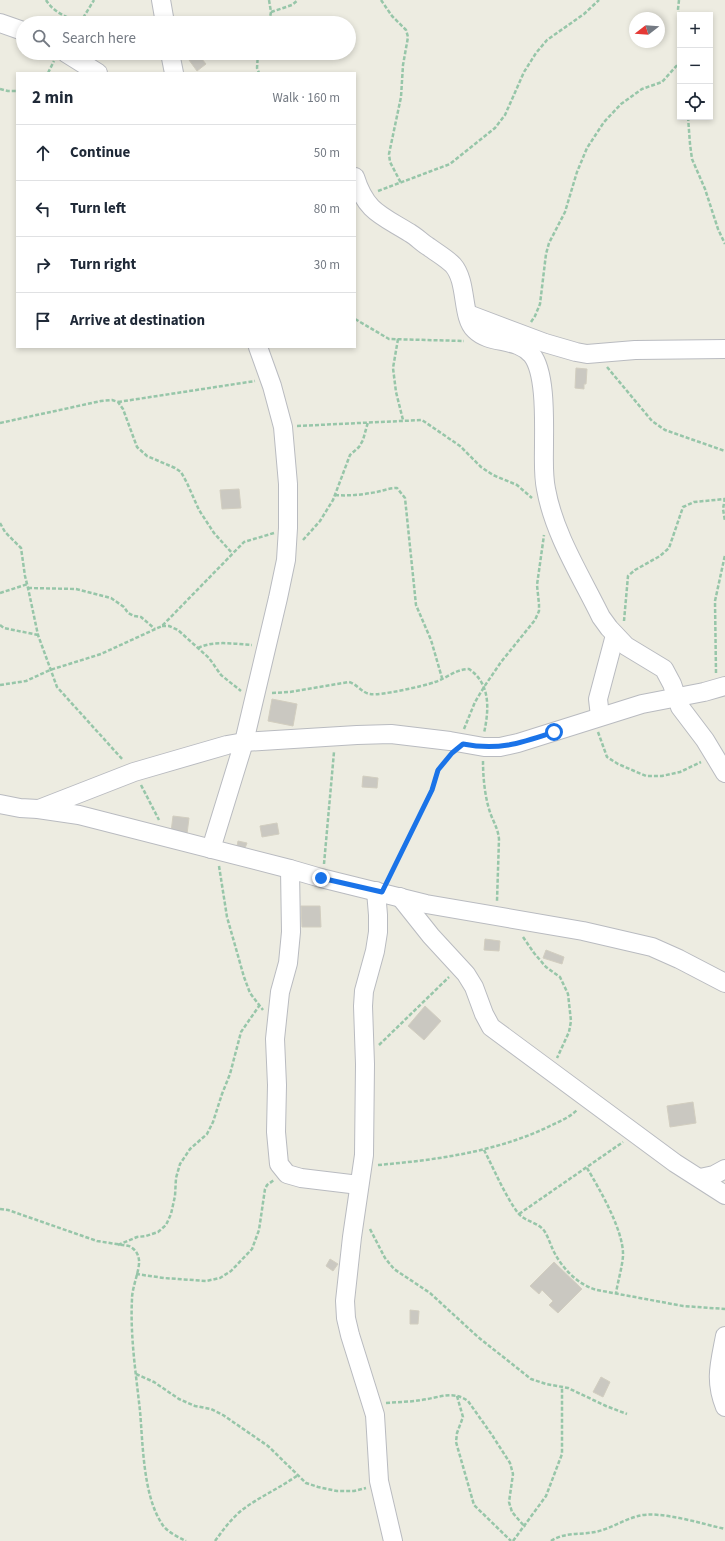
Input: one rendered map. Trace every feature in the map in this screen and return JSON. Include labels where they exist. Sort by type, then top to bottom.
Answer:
[{"type":"street","points":[[161,0],[164,16]]},
{"type":"street","points":[[0,23],[16,29]]},
{"type":"street","points":[[77,60],[96,72]]},
{"type":"street","points":[[171,60],[174,72]]},
{"type":"street","points":[[356,180],[362,197],[375,212],[386,220],[409,232],[442,256],[454,267],[464,291],[471,326],[476,331],[486,337],[507,341],[522,348],[532,355],[536,364],[542,393],[544,415],[544,475],[548,501],[562,538],[601,617],[620,631],[626,646],[664,669],[670,679],[680,707],[705,740],[725,773]]},
{"type":"street","points":[[468,314],[545,343],[576,352],[597,354],[635,350],[725,349]]},
{"type":"street","points":[[214,849],[256,697],[286,555],[288,528],[288,484],[283,427],[269,378],[258,348]]},
{"type":"street","points":[[597,717],[598,698],[620,631]]},
{"type":"street","points":[[38,809],[134,772],[226,745],[244,742],[391,734],[457,742],[482,747],[500,747],[518,743],[642,704],[720,688]]},
{"type":"street","points":[[0,804],[20,808],[79,815],[426,904],[583,931],[652,947],[680,959],[725,983]]},
{"type":"street","points":[[290,869],[291,932],[288,963],[280,992],[275,1038],[277,1086],[276,1132],[279,1164],[287,1174],[301,1178],[359,1185]]},
{"type":"street","points":[[379,891],[378,932],[375,951],[364,991],[364,1156],[352,1237],[346,1307],[350,1335],[372,1404],[377,1429],[379,1482],[393,1541]]},
{"type":"street","points":[[400,897],[431,936],[466,974],[474,987],[484,1014],[491,1027],[675,1163],[725,1195]]},
{"type":"street","points":[[700,1178],[714,1175],[725,1169]]},
{"type":"street","points":[[725,1336],[718,1371],[718,1386],[725,1407]]},
{"type":"path","points":[[46,0],[52,8],[65,16]]},
{"type":"path","points":[[84,16],[94,0]]},
{"type":"path","points":[[269,0],[270,16]]},
{"type":"path","points":[[271,12],[292,5],[298,0]]},
{"type":"path","points":[[381,0],[392,16],[406,30],[408,37],[403,65],[400,97],[388,154],[390,162],[401,183]]},
{"type":"path","points":[[362,197],[450,164],[494,128],[505,115],[524,72],[547,40],[584,14],[599,0]]},
{"type":"path","points":[[678,0],[679,12]]},
{"type":"path","points":[[258,60],[257,68],[259,72]]},
{"type":"path","points":[[525,335],[540,304],[546,254],[549,243],[565,212],[577,172],[587,148],[604,122],[622,104],[642,89],[662,82],[677,65]]},
{"type":"path","points":[[0,89],[16,91]]},
{"type":"path","points":[[688,120],[692,159],[725,244]]},
{"type":"path","points":[[356,320],[389,339],[460,342],[486,337]]},
{"type":"path","points":[[398,340],[393,368],[396,392],[403,420]]},
{"type":"path","points":[[597,354],[652,421],[665,430],[725,451]]},
{"type":"path","points":[[0,423],[101,401],[112,400],[118,402],[269,378]]},
{"type":"path","points":[[118,402],[123,409],[137,447],[147,456],[181,472],[198,510],[214,533],[232,553]]},
{"type":"path","points":[[283,427],[422,420],[460,446],[481,467],[493,475],[517,485],[532,499]]},
{"type":"path","points":[[286,555],[306,538],[320,521],[335,496],[350,456],[363,440],[368,422]]},
{"type":"path","points":[[335,496],[354,496],[373,493],[387,488],[397,488],[405,498],[416,605],[431,640],[442,678]]},
{"type":"path","points":[[620,631],[624,620],[628,576],[635,570],[660,556],[669,548],[683,507],[694,502],[725,498],[723,509],[725,521]]},
{"type":"path","points":[[0,523],[5,532],[21,548],[24,576],[28,584],[38,635],[50,670],[59,690],[84,715],[134,772],[149,797],[166,837]]},
{"type":"path","points":[[0,685],[23,682],[50,670],[101,654],[162,626],[244,542],[288,528]]},
{"type":"path","points":[[379,891],[432,790],[438,770],[452,753],[459,734],[466,727],[475,702],[501,662],[534,620],[539,611],[540,604],[537,585],[539,560],[545,528]]},
{"type":"path","points":[[720,688],[715,601],[725,555]]},
{"type":"path","points":[[0,593],[28,584]]},
{"type":"path","points":[[28,588],[76,589],[111,598],[124,607],[128,613],[141,617],[155,629]]},
{"type":"path","points":[[0,625],[4,628],[38,635]]},
{"type":"path","points":[[162,626],[169,626],[178,630],[209,658],[221,675],[256,697],[349,682],[354,683],[365,692],[378,695],[433,683],[456,671],[469,669],[476,674],[484,687],[488,707],[482,747],[484,777],[489,806],[499,838],[502,917],[546,967],[560,978],[568,994],[571,1021],[569,1032],[551,1072]]},
{"type":"path","points":[[198,648],[204,645],[216,643],[267,646]]},
{"type":"path","points":[[597,717],[607,757],[618,764],[646,776],[662,776],[680,772],[715,755]]},
{"type":"path","points":[[321,878],[326,858],[336,736]]},
{"type":"path","points":[[214,849],[226,917],[250,994],[265,1013],[278,1017]]},
{"type":"path","points":[[365,1064],[372,1052],[459,967]]},
{"type":"path","points":[[118,1246],[137,1237],[158,1232],[166,1225],[171,1214],[175,1196],[176,1178],[180,1164],[190,1149],[207,1134],[213,1122],[230,1074],[241,1032],[259,1006]]},
{"type":"path","points":[[362,1167],[416,1162],[484,1150],[510,1143],[565,1120],[588,1098]]},
{"type":"path","points":[[519,1214],[587,1168],[616,1146],[638,1135]]},
{"type":"path","points":[[484,1150],[502,1187],[519,1214],[538,1225],[544,1231],[558,1259],[566,1270],[589,1288],[683,1306],[725,1309]]},
{"type":"path","points":[[587,1168],[603,1195],[622,1242],[623,1256],[616,1293]]},
{"type":"path","points":[[136,1274],[206,1281],[220,1278],[231,1271],[252,1249],[259,1230],[267,1185],[276,1178],[287,1174]]},
{"type":"path","points":[[0,1209],[8,1210],[97,1242],[118,1246],[128,1246],[137,1253],[139,1264],[132,1298],[134,1356],[145,1470],[154,1510],[162,1526],[186,1541]]},
{"type":"path","points":[[369,1226],[386,1258],[394,1269],[430,1293],[478,1337],[531,1379],[546,1384],[568,1388],[627,1414]]},
{"type":"path","points":[[136,1374],[154,1382],[179,1399],[195,1406],[211,1409],[223,1415],[256,1437],[284,1460],[306,1483],[337,1491],[354,1491],[366,1488],[379,1482]]},
{"type":"path","points":[[457,1396],[463,1417],[457,1433],[456,1442],[474,1505],[512,1541],[525,1527],[546,1496],[562,1454],[562,1387]]},
{"type":"path","points":[[372,1404],[422,1400],[437,1396],[462,1397],[472,1407],[510,1463],[513,1474],[509,1502],[512,1512],[525,1527]]},
{"type":"path","points":[[215,1541],[228,1524],[241,1511],[298,1475]]},
{"type":"path","points":[[551,1541],[566,1534],[588,1534],[602,1531],[639,1515],[654,1514],[725,1529]]},
{"type":"building","points":[[189,60],[203,60],[206,64],[197,71]]},
{"type":"building","points":[[576,368],[587,369],[586,384],[584,384],[584,389],[575,388]]},
{"type":"building","points":[[239,489],[241,508],[222,509],[220,490]]},
{"type":"building","points":[[272,699],[297,704],[293,726],[268,721]]},
{"type":"building","points":[[363,776],[378,778],[377,788],[362,787]]},
{"type":"building","points":[[173,816],[189,818],[187,834],[171,832]]},
{"type":"building","points":[[277,823],[279,834],[262,837],[260,826]]},
{"type":"building","points":[[238,841],[247,843],[245,848],[237,846]]},
{"type":"building","points":[[301,906],[320,906],[321,927],[302,927]]},
{"type":"building","points":[[485,939],[500,941],[499,951],[484,950]]},
{"type":"building","points":[[546,950],[564,957],[562,964],[543,958]]},
{"type":"building","points":[[425,1006],[441,1021],[424,1040],[408,1026]]},
{"type":"building","points":[[693,1102],[696,1123],[670,1127],[667,1106]]},
{"type":"building","points":[[330,1259],[338,1264],[333,1271],[326,1266]]},
{"type":"building","points":[[554,1262],[582,1289],[558,1313],[549,1305],[553,1301],[542,1290],[539,1294],[530,1286]]},
{"type":"building","points":[[410,1310],[419,1311],[418,1324],[410,1324]]},
{"type":"building","points":[[601,1377],[610,1382],[603,1397],[593,1392]]},
{"type":"route","points":[[321,878],[382,892],[432,790],[438,770],[452,753],[463,744],[484,747],[500,747],[554,732]]}]
